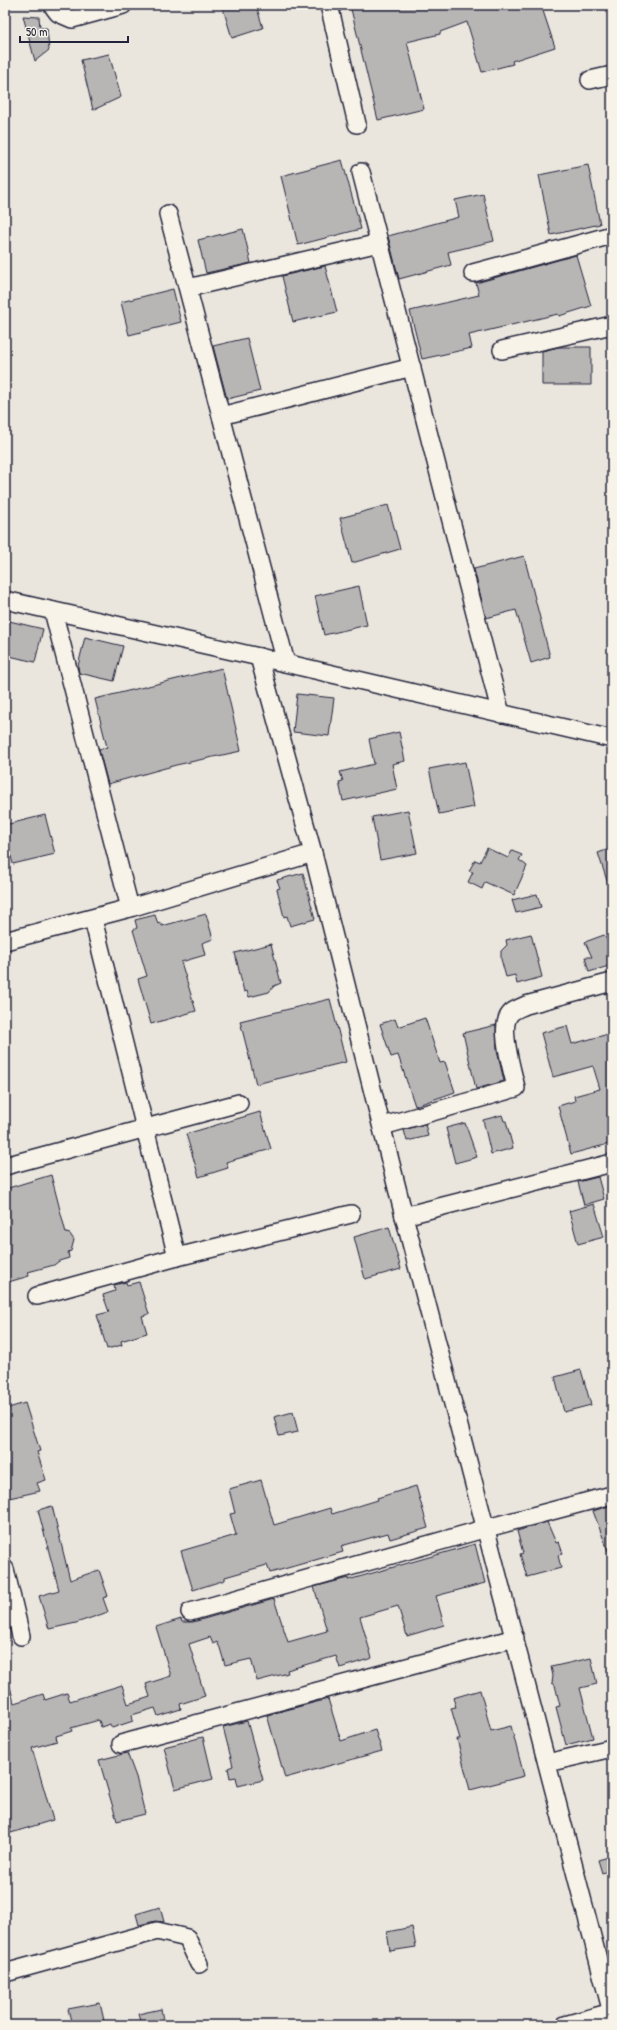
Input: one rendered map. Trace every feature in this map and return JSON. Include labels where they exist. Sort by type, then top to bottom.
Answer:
[{"type":"street","points":[[52,5],[58,13],[72,19],[123,5]]},
{"type":"street","points":[[328,5],[357,124]]},
{"type":"street","points":[[590,80],[612,74]]},
{"type":"street","points":[[361,172],[501,714]]},
{"type":"street","points":[[168,214],[286,663]]},
{"type":"street","points":[[473,273],[612,235]]},
{"type":"street","points":[[188,288],[380,243]]},
{"type":"street","points":[[502,350],[612,325]]},
{"type":"street","points":[[221,416],[412,367]]},
{"type":"street","points":[[5,600],[53,612],[286,663],[612,739]]},
{"type":"street","points":[[53,612],[130,908]]},
{"type":"street","points":[[258,657],[313,853],[404,1216],[610,1992],[612,2013],[565,2025]]},
{"type":"street","points":[[5,941],[93,919],[313,853]]},
{"type":"street","points":[[93,919],[177,1257]]},
{"type":"street","points":[[382,1126],[516,1088],[506,1035],[505,1024],[509,1015],[514,1010],[526,1005],[612,982]]},
{"type":"street","points":[[5,1166],[239,1103]]},
{"type":"street","points":[[404,1216],[612,1163]]},
{"type":"street","points":[[37,1296],[177,1257],[351,1214]]},
{"type":"street","points":[[190,1612],[487,1528],[612,1495]]},
{"type":"street","points":[[5,1569],[21,1636]]},
{"type":"street","points":[[121,1744],[515,1638]]},
{"type":"street","points":[[548,1763],[612,1748]]},
{"type":"street","points":[[5,1973],[157,1931],[187,1938],[199,1964]]},
{"type":"building","points":[[222,5],[256,5],[263,28],[232,38]]},
{"type":"building","points":[[350,5],[541,5],[555,47],[512,61],[513,64],[482,72],[467,22],[440,32],[440,34],[407,42],[424,109],[378,120]]},
{"type":"building","points":[[23,16],[39,17],[40,28],[47,28],[49,50],[35,61]]},
{"type":"building","points":[[109,54],[121,97],[93,110],[81,60]]},
{"type":"building","points":[[342,160],[361,229],[298,245],[281,176]]},
{"type":"building","points":[[588,165],[600,224],[551,235],[539,175]]},
{"type":"building","points":[[483,194],[494,241],[448,252],[451,265],[399,279],[388,236],[459,217],[455,200]]},
{"type":"building","points":[[243,229],[251,263],[206,273],[198,240]]},
{"type":"building","points":[[576,255],[591,306],[559,316],[558,314],[469,335],[472,348],[422,359],[410,311],[479,295],[476,283]]},
{"type":"building","points":[[325,266],[337,312],[293,322],[282,276]]},
{"type":"building","points":[[173,289],[181,322],[129,335],[121,302]]},
{"type":"building","points":[[247,338],[260,391],[227,399],[213,346]]},
{"type":"building","points":[[559,347],[591,347],[591,385],[542,385],[542,351]]},
{"type":"building","points":[[388,505],[400,549],[352,563],[340,518]]},
{"type":"building","points":[[524,556],[550,657],[531,663],[516,610],[486,618],[474,569]]},
{"type":"building","points":[[359,586],[367,625],[324,635],[315,596]]},
{"type":"building","points":[[5,620],[43,629],[35,662],[5,655]]},
{"type":"building","points":[[85,637],[123,646],[114,681],[79,673],[78,666]]},
{"type":"building","points":[[222,668],[241,751],[176,765],[108,784],[99,750],[107,747],[95,699]]},
{"type":"building","points":[[297,694],[334,698],[329,736],[293,732]]},
{"type":"building","points":[[399,732],[405,761],[392,764],[397,789],[343,801],[339,782],[343,781],[340,772],[374,764],[369,739]]},
{"type":"building","points":[[465,762],[474,807],[439,814],[429,769]]},
{"type":"building","points":[[408,810],[417,853],[380,860],[372,817]]},
{"type":"building","points":[[45,815],[55,854],[13,864],[5,833],[5,825]]},
{"type":"building","points":[[487,848],[508,858],[512,851],[522,855],[519,860],[527,866],[514,895],[485,882],[482,889],[468,882],[473,872],[469,871],[475,860],[480,862]]},
{"type":"building","points":[[612,848],[612,890],[610,890],[598,853]]},
{"type":"building","points":[[303,873],[315,919],[290,926],[287,916],[284,917],[277,889],[280,888],[277,880]]},
{"type":"building","points":[[537,894],[541,907],[516,913],[512,900]]},
{"type":"building","points":[[206,914],[213,939],[202,943],[205,955],[181,962],[196,1011],[151,1024],[138,979],[147,976],[133,930],[137,928],[135,920],[155,915],[158,924],[161,923],[162,926]]},
{"type":"building","points":[[531,934],[542,977],[517,984],[515,975],[506,977],[501,959],[501,951],[507,945],[506,940]]},
{"type":"building","points":[[604,935],[607,940],[610,939],[612,945],[612,965],[589,972],[585,957],[592,957],[585,942]]},
{"type":"building","points":[[271,944],[281,983],[274,986],[269,992],[249,997],[247,991],[244,992],[235,953]]},
{"type":"building","points":[[330,999],[346,1062],[256,1084],[240,1021]]},
{"type":"building","points":[[425,1018],[440,1063],[445,1062],[455,1092],[415,1106],[398,1055],[391,1057],[380,1024],[395,1019],[398,1027]]},
{"type":"building","points":[[496,1025],[497,1051],[504,1081],[476,1089],[463,1033]]},
{"type":"building","points":[[567,1026],[572,1044],[612,1033],[612,1143],[571,1154],[558,1106],[575,1101],[574,1096],[600,1089],[593,1066],[553,1077],[541,1033]]},
{"type":"building","points":[[260,1112],[271,1149],[226,1162],[228,1168],[199,1177],[186,1134]]},
{"type":"building","points":[[502,1115],[504,1121],[506,1121],[513,1148],[491,1154],[483,1120]]},
{"type":"building","points":[[465,1123],[477,1157],[455,1163],[446,1128]]},
{"type":"building","points":[[425,1124],[428,1136],[407,1141],[404,1130]]},
{"type":"building","points":[[51,1175],[66,1233],[70,1234],[74,1240],[71,1251],[68,1252],[69,1258],[59,1261],[54,1265],[28,1272],[29,1276],[5,1283],[5,1189]]},
{"type":"building","points":[[598,1177],[604,1199],[584,1205],[578,1182]]},
{"type":"building","points":[[594,1204],[604,1237],[578,1244],[569,1211]]},
{"type":"building","points":[[389,1227],[401,1269],[365,1279],[354,1237]]},
{"type":"building","points":[[126,1282],[127,1285],[139,1282],[149,1314],[142,1316],[147,1333],[121,1341],[122,1345],[107,1349],[97,1315],[109,1312],[103,1295],[115,1291],[114,1285]]},
{"type":"building","points":[[581,1370],[591,1405],[564,1412],[555,1377]]},
{"type":"building","points":[[25,1403],[40,1451],[37,1452],[46,1480],[37,1483],[40,1491],[5,1499],[5,1409]]},
{"type":"building","points":[[293,1412],[298,1432],[279,1436],[274,1417]]},
{"type":"building","points":[[261,1480],[274,1525],[330,1508],[332,1514],[378,1500],[377,1498],[416,1486],[428,1528],[390,1539],[388,1533],[341,1546],[343,1552],[270,1573],[267,1565],[225,1577],[225,1580],[193,1590],[181,1551],[236,1535],[230,1514],[235,1513],[229,1489]]},
{"type":"building","points":[[612,1505],[612,1558],[611,1559],[593,1511]]},
{"type":"building","points":[[52,1506],[70,1580],[99,1570],[108,1596],[103,1598],[108,1612],[76,1623],[49,1629],[39,1596],[59,1590],[38,1510]]},
{"type":"building","points":[[547,1522],[556,1543],[559,1542],[563,1554],[558,1555],[561,1568],[527,1577],[520,1554],[523,1553],[517,1531]]},
{"type":"building","points":[[475,1544],[485,1583],[436,1596],[444,1625],[407,1636],[398,1606],[360,1617],[372,1658],[340,1668],[336,1656],[287,1670],[288,1673],[257,1681],[251,1659],[225,1665],[217,1642],[213,1644],[210,1637],[189,1644],[205,1696],[180,1704],[181,1709],[158,1716],[155,1708],[132,1715],[133,1721],[112,1728],[110,1724],[101,1727],[99,1720],[71,1728],[72,1731],[56,1736],[57,1741],[32,1748],[53,1820],[11,1833],[5,1814],[5,1683],[9,1682],[14,1703],[43,1694],[45,1700],[67,1693],[70,1701],[122,1685],[128,1704],[150,1697],[146,1684],[171,1676],[156,1627],[181,1619],[182,1622],[193,1622],[274,1599],[288,1642],[327,1631],[314,1587],[348,1578],[348,1580]]},
{"type":"building","points":[[591,1658],[597,1684],[580,1688],[593,1738],[566,1745],[556,1707],[560,1706],[555,1685],[552,1683],[553,1676],[551,1667]]},
{"type":"building","points":[[480,1690],[491,1731],[511,1726],[524,1776],[470,1790],[457,1739],[460,1739],[451,1708],[456,1707],[453,1698]]},
{"type":"building","points":[[328,1699],[341,1741],[375,1730],[382,1751],[285,1778],[267,1715]]},
{"type":"building","points":[[247,1721],[263,1780],[238,1786],[236,1777],[230,1778],[228,1768],[233,1766],[223,1727]]},
{"type":"building","points":[[203,1737],[213,1779],[175,1789],[164,1747]]},
{"type":"building","points":[[127,1753],[136,1777],[145,1814],[117,1821],[99,1760]]},
{"type":"building","points":[[612,1856],[612,1870],[602,1873],[598,1860]]},
{"type":"building","points":[[160,1907],[164,1922],[155,1921],[139,1925],[136,1914]]},
{"type":"building","points":[[412,1927],[416,1947],[390,1951],[387,1932]]},
{"type":"building","points":[[100,2003],[105,2025],[72,2025],[68,2009]]},
{"type":"building","points":[[161,2009],[164,2025],[141,2025],[138,2014]]}]
